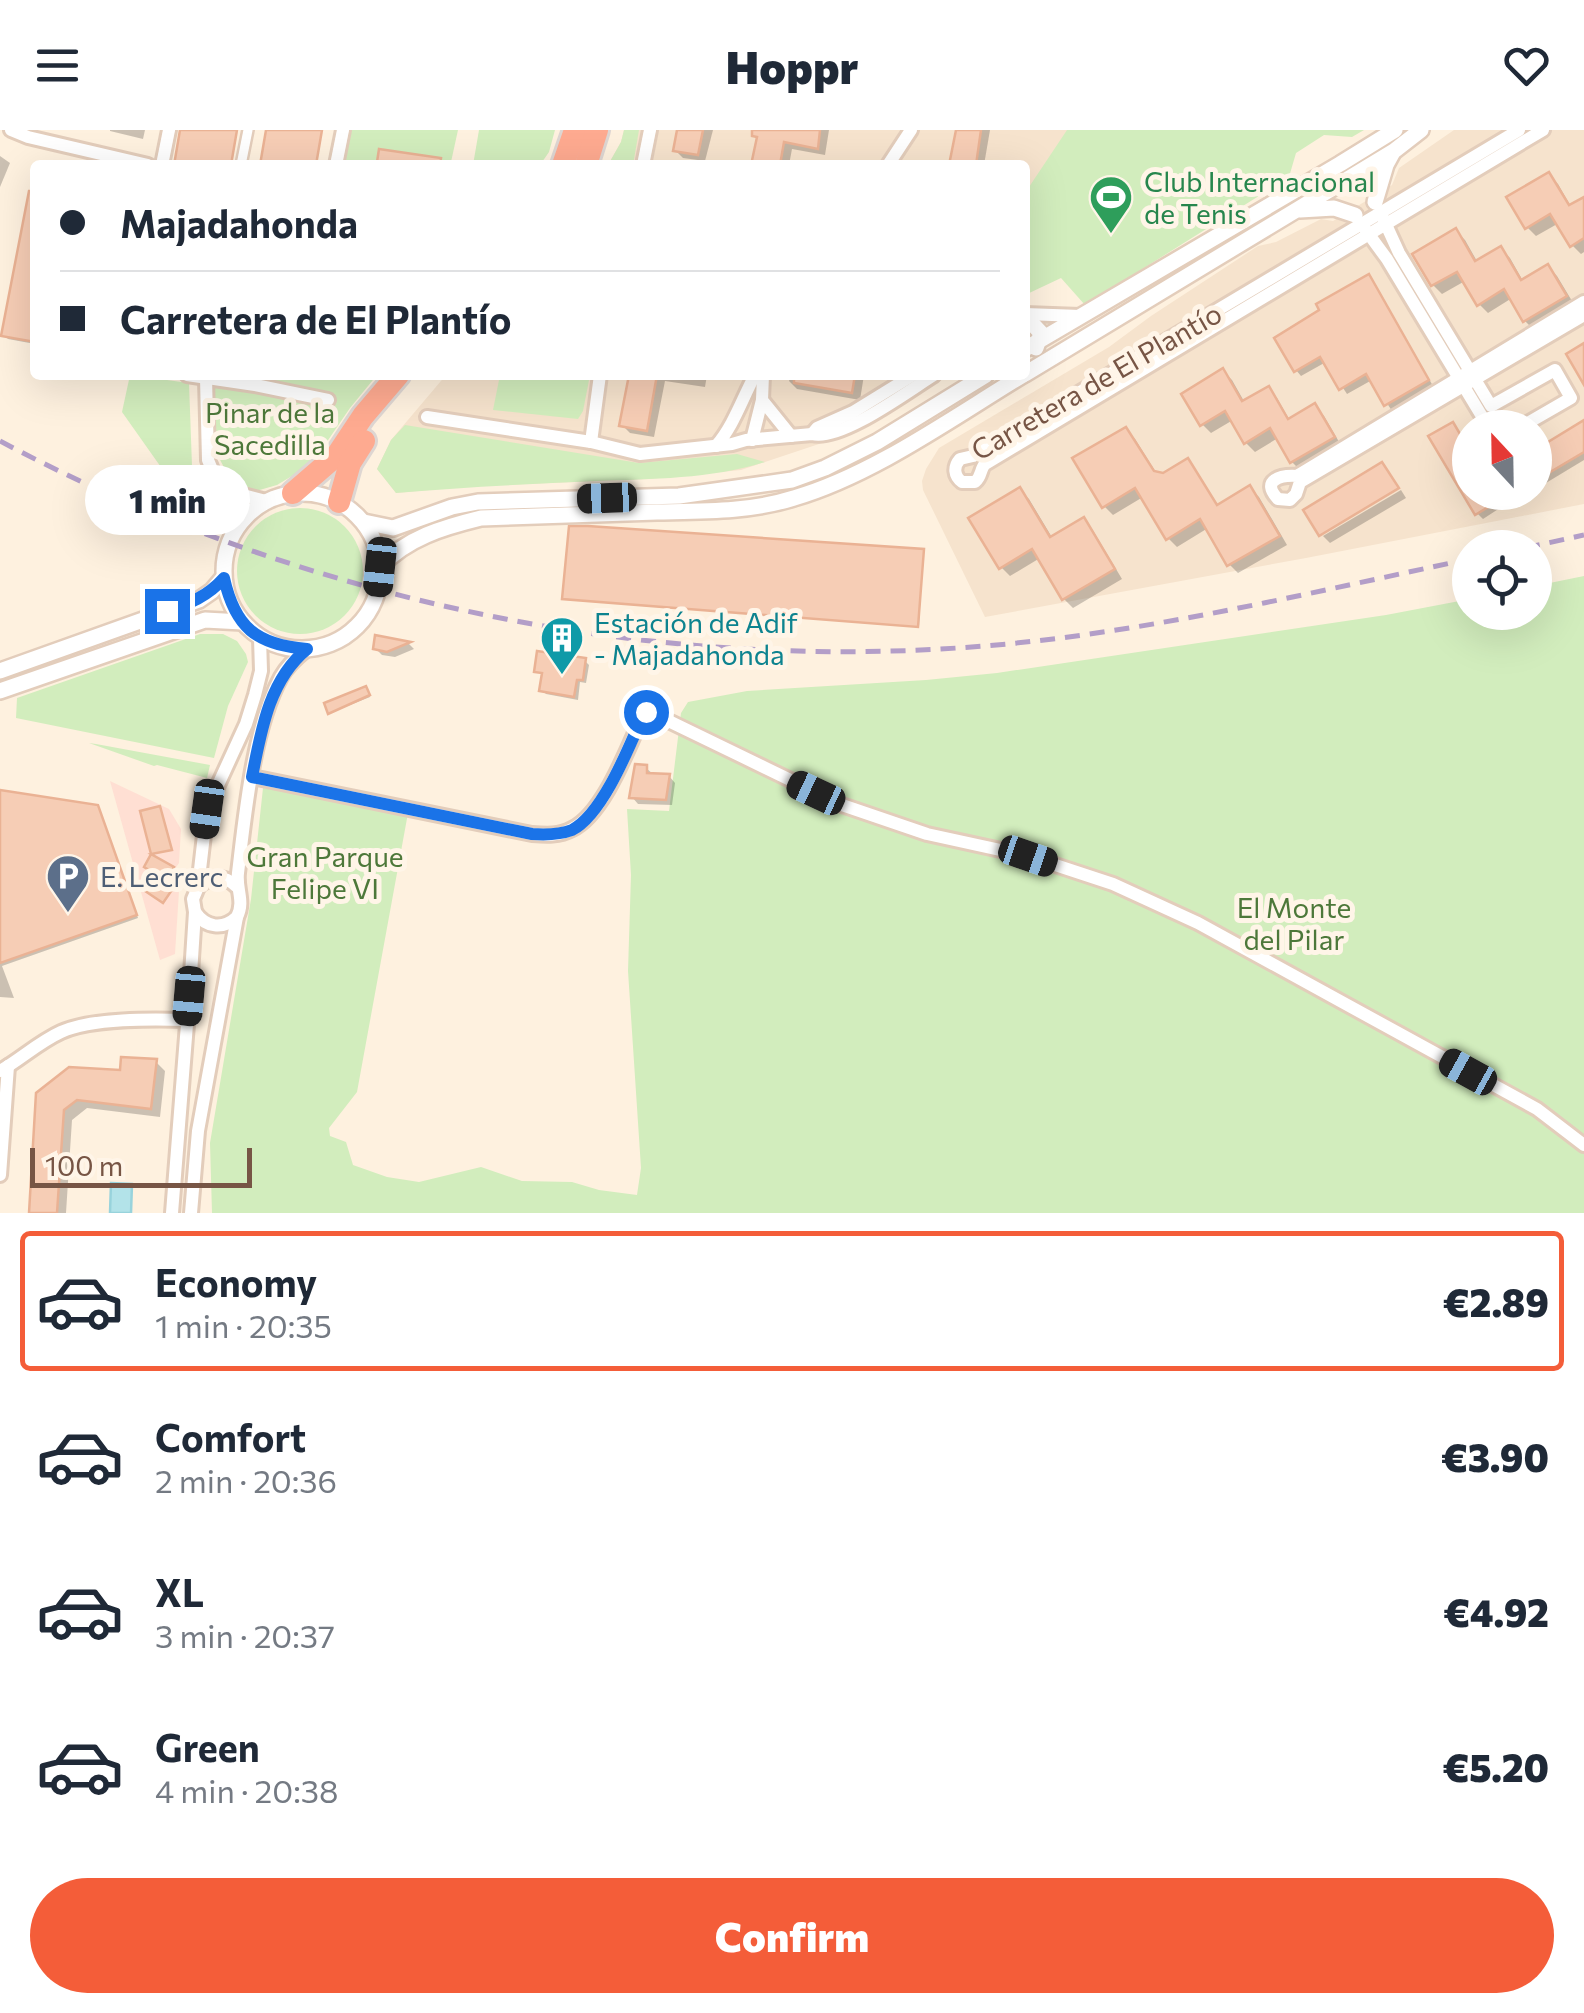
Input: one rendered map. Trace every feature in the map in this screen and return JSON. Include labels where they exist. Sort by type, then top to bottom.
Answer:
[{"type":"highway","points":[[565,160],[575,130]]},
{"type":"highway","points":[[588,160],[597,130]]},
{"type":"highway","points":[[293,493],[337,455],[394,380]]},
{"type":"highway","points":[[339,502],[350,463],[373,426],[414,380]]},
{"type":"street","points":[[12,130],[127,160]]},
{"type":"street","points":[[163,160],[169,130]]},
{"type":"street","points":[[241,160],[248,130]]},
{"type":"street","points":[[337,160],[343,130]]},
{"type":"street","points":[[643,160],[650,130]]},
{"type":"street","points":[[891,160],[911,130]]},
{"type":"street","points":[[1030,345],[1395,130]]},
{"type":"street","name":"Carretera de El Plantío","points":[[1030,370],[1394,151],[1421,130]]},
{"type":"street","name":"Carretera de El Plantío","points":[[1381,214],[1519,130]]},
{"type":"street","name":"Carretera de El Plantío","points":[[1362,224],[985,464],[975,482],[962,482],[957,476],[955,468],[960,459],[973,456],[1362,224],[1543,130]]},
{"type":"street","points":[[1381,214],[1386,165],[1394,151]]},
{"type":"street","points":[[1340,164],[1348,178]]},
{"type":"street","points":[[1348,178],[1363,180],[1481,410]]},
{"type":"street","points":[[1348,178],[1342,191],[1362,224],[1467,378],[1491,406],[1555,370],[1571,398],[1550,410]]},
{"type":"street","points":[[1293,210],[1334,208],[1362,224]]},
{"type":"street","points":[[1584,302],[1467,378],[1300,482],[1290,500],[1275,496],[1272,488],[1277,477],[1297,476],[1467,378],[1584,315]]},
{"type":"street","points":[[1030,346],[1047,343],[1110,306],[1139,304]]},
{"type":"street","points":[[1030,315],[1080,316]]},
{"type":"street","points":[[1030,320],[1040,333],[1030,344]]},
{"type":"street","points":[[206,380],[208,460],[234,531]]},
{"type":"street","points":[[220,380],[328,400]]},
{"type":"street","points":[[591,442],[599,380]]},
{"type":"street","points":[[716,446],[736,416],[752,380]]},
{"type":"street","points":[[749,440],[762,400],[763,380]]},
{"type":"street","points":[[812,434],[905,380]]},
{"type":"street","points":[[427,418],[591,442],[640,454],[812,434],[821,437],[859,422],[926,380]]},
{"type":"street","name":"Carretera de El Plantío","points":[[364,522],[393,528],[452,506],[478,502],[679,496],[792,480],[877,442],[978,380]]},
{"type":"street","points":[[928,433],[940,415],[988,380]]},
{"type":"street","name":"Carretera de El Plantío","points":[[380,567],[408,542],[480,518],[746,508],[792,499],[833,484],[928,433],[1014,380]]},
{"type":"street","points":[[762,400],[791,436]]},
{"type":"street","points":[[736,416],[749,440]]},
{"type":"street","points":[[218,484],[266,501]]},
{"type":"street","points":[[293,493],[317,494],[339,502],[364,522],[376,544],[380,567],[378,591],[368,614],[352,632],[331,644],[307,649],[283,647],[260,638],[242,622],[229,602],[224,578],[225,554],[234,531],[266,501],[293,493]]},
{"type":"street","points":[[0,671],[199,600],[224,578]]},
{"type":"street","points":[[0,691],[205,620],[242,622]]},
{"type":"street","points":[[172,1213],[193,899],[198,887],[207,809],[250,713],[262,671],[260,638]]},
{"type":"street","points":[[191,1213],[198,1132],[242,902],[236,886],[246,802],[263,728],[281,676],[307,649]]},
{"type":"street","points":[[252,777],[550,835],[566,832],[587,818],[612,780],[646,712],[842,805],[927,834],[1028,856],[1113,884],[1198,923],[1537,1109],[1584,1145]]},
{"type":"street","points":[[198,887],[217,877],[236,886]]},
{"type":"street","points":[[195,912],[214,926],[223,926],[237,917]]},
{"type":"street","points":[[0,1175],[4,1068],[61,1032],[85,1025],[187,1020]]},
{"type":"street","points":[[193,1185],[202,1213]]},
{"type":"shaded area","points":[[624,130],[1069,130],[1030,188],[1030,160],[611,160]]},
{"type":"shaded area","points":[[1454,130],[1584,130],[1584,504],[985,617],[923,490],[926,469],[939,448],[1109,347],[1258,246],[1276,242],[1321,219],[1333,221],[1392,185],[1399,168]]},
{"type":"shaded area","points":[[442,380],[940,380],[849,434],[741,470],[396,493],[377,469],[391,440]]},
{"type":"shaded area","points":[[110,781],[169,809],[181,829],[179,863],[170,876],[179,891],[175,954],[160,960]]},
{"type":"green space","points":[[351,130],[458,130],[451,160],[345,160]]},
{"type":"green space","points":[[479,130],[555,130],[543,160],[474,160]]},
{"type":"green space","points":[[624,130],[639,130],[634,160],[611,160]]},
{"type":"green space","name":"Club Internacional de Tenis","points":[[1067,130],[1364,130],[1352,137],[1324,135],[1296,153],[1289,177],[1085,305],[1061,278],[1030,293],[1030,186]]},
{"type":"green space","points":[[129,380],[189,383],[192,466],[223,525],[199,521],[122,412]]},
{"type":"green space","name":"Pinar de la Sacedilla","points":[[214,380],[373,380],[322,449],[302,470],[277,485],[256,491],[243,487],[230,479],[217,454]]},
{"type":"green space","points":[[499,380],[589,380],[578,419],[493,410]]},
{"type":"green space","points":[[405,425],[639,463],[737,454],[765,462],[682,477],[396,493],[377,469],[391,440]]},
{"type":"green space","points":[[300,508],[324,513],[344,527],[358,547],[363,571],[358,595],[344,615],[324,629],[300,634],[276,629],[256,615],[242,595],[237,571],[242,547],[256,527],[276,513]]},
{"type":"green space","name":"El Monte del Pilar","points":[[1584,576],[1584,1213],[212,1213],[210,1143],[251,899],[263,788],[408,813],[357,1092],[329,1128],[330,1136],[346,1142],[353,1165],[387,1177],[419,1182],[481,1167],[522,1181],[572,1182],[637,1195],[641,1168],[628,971],[631,875],[627,809],[669,811],[681,713],[688,702],[747,691],[997,673],[1452,602],[1452,630],[1552,630],[1552,583]]},
{"type":"green space","points":[[200,634],[223,634],[237,641],[248,662],[228,706],[214,758],[16,718],[17,698]]},
{"type":"green space","points":[[89,743],[210,765],[207,778],[154,766]]},
{"type":"water","points":[[111,1183],[132,1184],[131,1213],[110,1213]]},
{"type":"building","points":[[180,130],[237,130],[232,160],[175,160]]},
{"type":"building","points":[[266,130],[322,130],[317,160],[261,160]]},
{"type":"building","points":[[677,130],[703,130],[698,155],[673,151]]},
{"type":"building","points":[[752,130],[820,130],[818,149],[784,142],[781,160],[752,160],[757,137],[752,136]]},
{"type":"building","points":[[956,130],[981,130],[977,160],[950,160]]},
{"type":"building","points":[[379,149],[441,158],[441,160],[377,160]]},
{"type":"building","points":[[1549,172],[1569,205],[1584,197],[1584,238],[1570,247],[1550,214],[1525,229],[1506,197]]},
{"type":"building","points":[[29,191],[30,191],[30,341],[1,336]]},
{"type":"building","points":[[1456,228],[1475,261],[1501,246],[1521,280],[1548,264],[1567,296],[1523,322],[1504,289],[1477,306],[1457,272],[1431,286],[1412,254]]},
{"type":"building","points":[[1369,274],[1429,380],[1384,406],[1366,374],[1339,390],[1320,357],[1294,372],[1274,338],[1319,310],[1316,304]]},
{"type":"building","points":[[1584,343],[1584,385],[1566,354]]},
{"type":"building","points":[[1223,368],[1242,401],[1269,386],[1288,419],[1315,403],[1335,437],[1290,463],[1270,428],[1244,444],[1225,411],[1200,426],[1181,394]]},
{"type":"building","points":[[628,380],[656,380],[647,431],[619,426]]},
{"type":"building","points":[[794,380],[854,380],[852,393]]},
{"type":"building","points":[[1584,420],[1584,452],[1552,471],[1552,440]]},
{"type":"building","points":[[1452,423],[1452,476],[1428,436]]},
{"type":"building","points":[[1126,427],[1154,471],[1163,473],[1188,458],[1217,505],[1250,485],[1280,536],[1227,566],[1200,519],[1166,540],[1135,488],[1102,508],[1072,458]]},
{"type":"building","points":[[1382,462],[1399,488],[1319,536],[1303,510]]},
{"type":"building","points":[[1020,487],[1050,537],[1084,517],[1115,569],[1062,600],[1032,549],[999,569],[968,518]]},
{"type":"building","points":[[569,526],[924,549],[918,627],[562,599]]},
{"type":"building","points":[[375,635],[411,642],[387,652],[373,649]]},
{"type":"building","name":"Estación de Adif - Majadahonda","points":[[537,651],[586,658],[583,680],[577,680],[574,697],[539,691],[542,673],[534,672]]},
{"type":"building","points":[[366,686],[370,695],[328,714],[324,703]]},
{"type":"building","points":[[635,764],[647,765],[647,773],[670,774],[666,800],[629,798]]},
{"type":"building","points":[[0,790],[98,805],[137,915],[0,963]]},
{"type":"building","points":[[160,806],[172,850],[151,854],[140,811]]},
{"type":"building","points":[[151,854],[174,867],[166,880],[144,867]]},
{"type":"building","points":[[156,876],[174,887],[163,903],[145,891]]},
{"type":"building","points":[[121,1057],[157,1059],[151,1109],[77,1100],[64,1110],[57,1213],[29,1213],[36,1093],[69,1067],[120,1070]]},
{"type":"railway","points":[[0,441],[117,498],[238,546],[362,585],[488,616],[617,637],[747,649],[877,651],[1065,637],[1240,608],[1452,563]]},
{"type":"railway","points":[[1552,542],[1584,535]]},
{"type":"place","name":"Club Internacional de Tenis","points":[[1111,235]]},
{"type":"place","name":"Estación de Adif - Majadahonda","points":[[562,676]]},
{"type":"place","name":"E. Lecrerc","points":[[68,914]]},
{"type":"route","points":[[167,611],[199,600],[224,578],[229,602],[242,622],[260,638],[283,647],[307,649],[281,676],[258,744],[252,777],[550,835],[577,827],[587,818],[612,780],[646,712]]},
{"type":"park label","name":"Gran Parque Felipe VI","points":[[325,872]]}]
